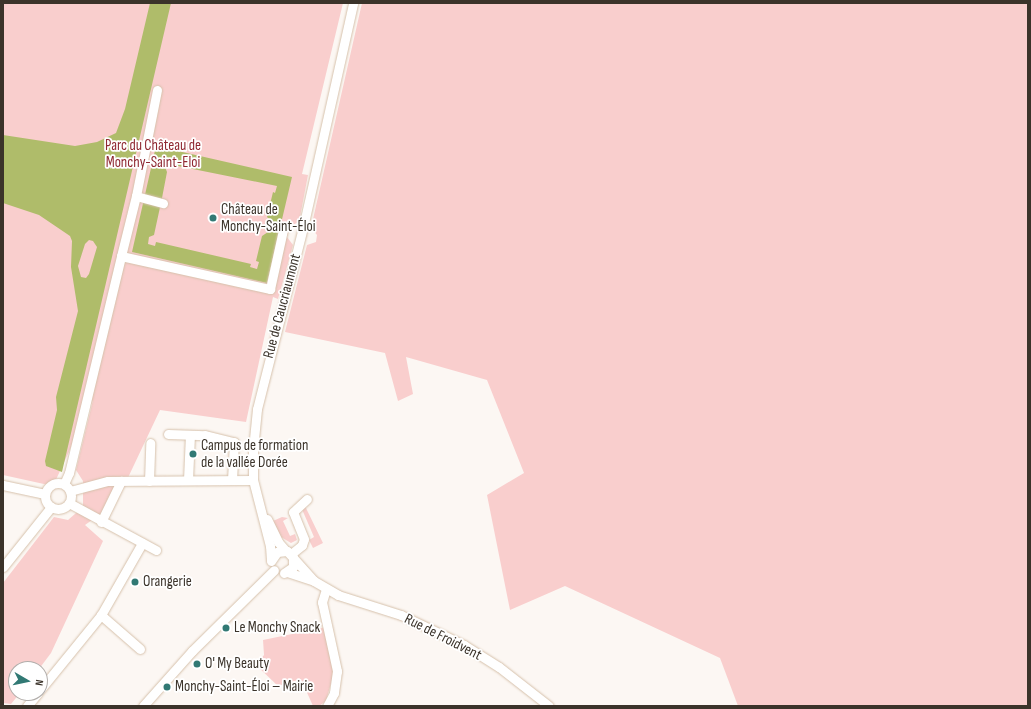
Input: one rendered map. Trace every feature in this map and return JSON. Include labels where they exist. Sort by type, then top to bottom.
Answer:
[{"type":"street","name":"Rue de Caucriaumont","points":[[256,494],[254,480],[254,430],[261,388],[304,223],[353,3]]},
{"type":"street","points":[[69,503],[67,488],[69,473],[121,256],[138,197],[158,90]]},
{"type":"street","points":[[138,197],[163,203]]},
{"type":"street","points":[[121,256],[270,289],[283,230]]},
{"type":"street","points":[[168,434],[190,435],[234,442],[232,480]]},
{"type":"street","points":[[188,480],[190,435]]},
{"type":"street","points":[[149,481],[150,443]]},
{"type":"street","points":[[45,494],[52,484],[67,488],[103,482],[121,481],[254,480]]},
{"type":"street","points":[[101,522],[121,481]]},
{"type":"street","points":[[3,485],[45,494]]},
{"type":"street","points":[[45,494],[51,507]]},
{"type":"street","points":[[256,494],[278,542],[314,581]]},
{"type":"street","points":[[256,494],[270,546],[272,565],[279,573],[287,572],[314,581]]},
{"type":"street","points":[[142,706],[272,565],[275,553],[290,554],[302,545],[304,539],[293,512],[306,500]]},
{"type":"street","points":[[69,503],[101,522],[156,550]]},
{"type":"street","points":[[51,507],[61,508],[69,503]]},
{"type":"street","points":[[3,567],[51,507]]},
{"type":"street","points":[[48,680],[100,615],[142,543]]},
{"type":"street","points":[[287,572],[293,567],[290,554]]},
{"type":"street","name":"Rue de Froidvent","points":[[314,581],[326,589],[401,614],[464,645],[499,667],[548,706]]},
{"type":"street","points":[[326,589],[322,602],[337,671],[334,693],[328,706]]},
{"type":"street","points":[[100,615],[140,649]]},
{"type":"green space","name":"Parc du Château de Monchy-Saint-Eloi","points":[[3,3],[343,3],[302,174],[308,175],[299,222],[290,226],[287,237],[293,245],[278,299],[273,297],[246,422],[160,410],[116,503],[85,525],[103,541],[51,653],[45,661],[8,661],[8,701],[13,701],[11,704],[3,703],[3,583],[54,517],[68,520],[83,507],[83,481],[76,470],[93,400],[53,486],[3,475]]},
{"type":"green space","points":[[362,3],[1028,3],[1028,706],[738,706],[720,658],[565,586],[510,610],[487,495],[524,473],[487,380],[406,357],[413,394],[398,401],[385,353],[285,332],[307,245],[316,242],[317,235],[311,228]]},
{"type":"green space","points":[[305,506],[323,543],[313,548],[309,540],[314,537],[301,507]]},
{"type":"green space","points":[[282,517],[288,518],[283,521],[290,536],[295,534],[297,540],[291,543],[281,537],[273,521]]},
{"type":"green space","points":[[326,627],[334,673],[326,701],[319,706],[313,706],[301,679],[278,686],[256,665],[264,655],[263,640]]},
{"type":"shaded area","points":[[150,3],[171,3],[62,472],[46,466],[45,461],[57,410],[56,397],[78,311],[71,267],[72,241],[70,236],[39,215],[3,203],[3,135],[75,146],[97,142],[116,133],[125,109]],"holes":[[[89,240],[93,241],[97,247],[89,274],[86,278],[81,277],[78,266],[85,244]]]},
{"type":"shaded area","points":[[156,146],[292,177],[267,283],[132,252]],"holes":[[[166,160],[174,162],[173,165],[277,186],[275,193],[273,192],[267,217],[271,221],[271,230],[262,236],[256,261],[259,262],[257,269],[250,267],[251,264],[156,242],[155,246],[148,244],[149,237],[154,235],[162,198],[167,172],[165,167]]]},
{"type":"place","name":"Château de Monchy-Saint-Éloi","points":[[213,218]]},
{"type":"place","name":"Campus de formation de la vallée Dorée","points":[[193,454]]},
{"type":"place","name":"Orangerie","points":[[135,582]]},
{"type":"place","name":"Le Monchy Snack","points":[[226,628]]},
{"type":"place","name":"O' My Beauty","points":[[197,664]]},
{"type":"place","name":"Monchy-Saint-Éloi – Mairie","points":[[167,687]]}]
